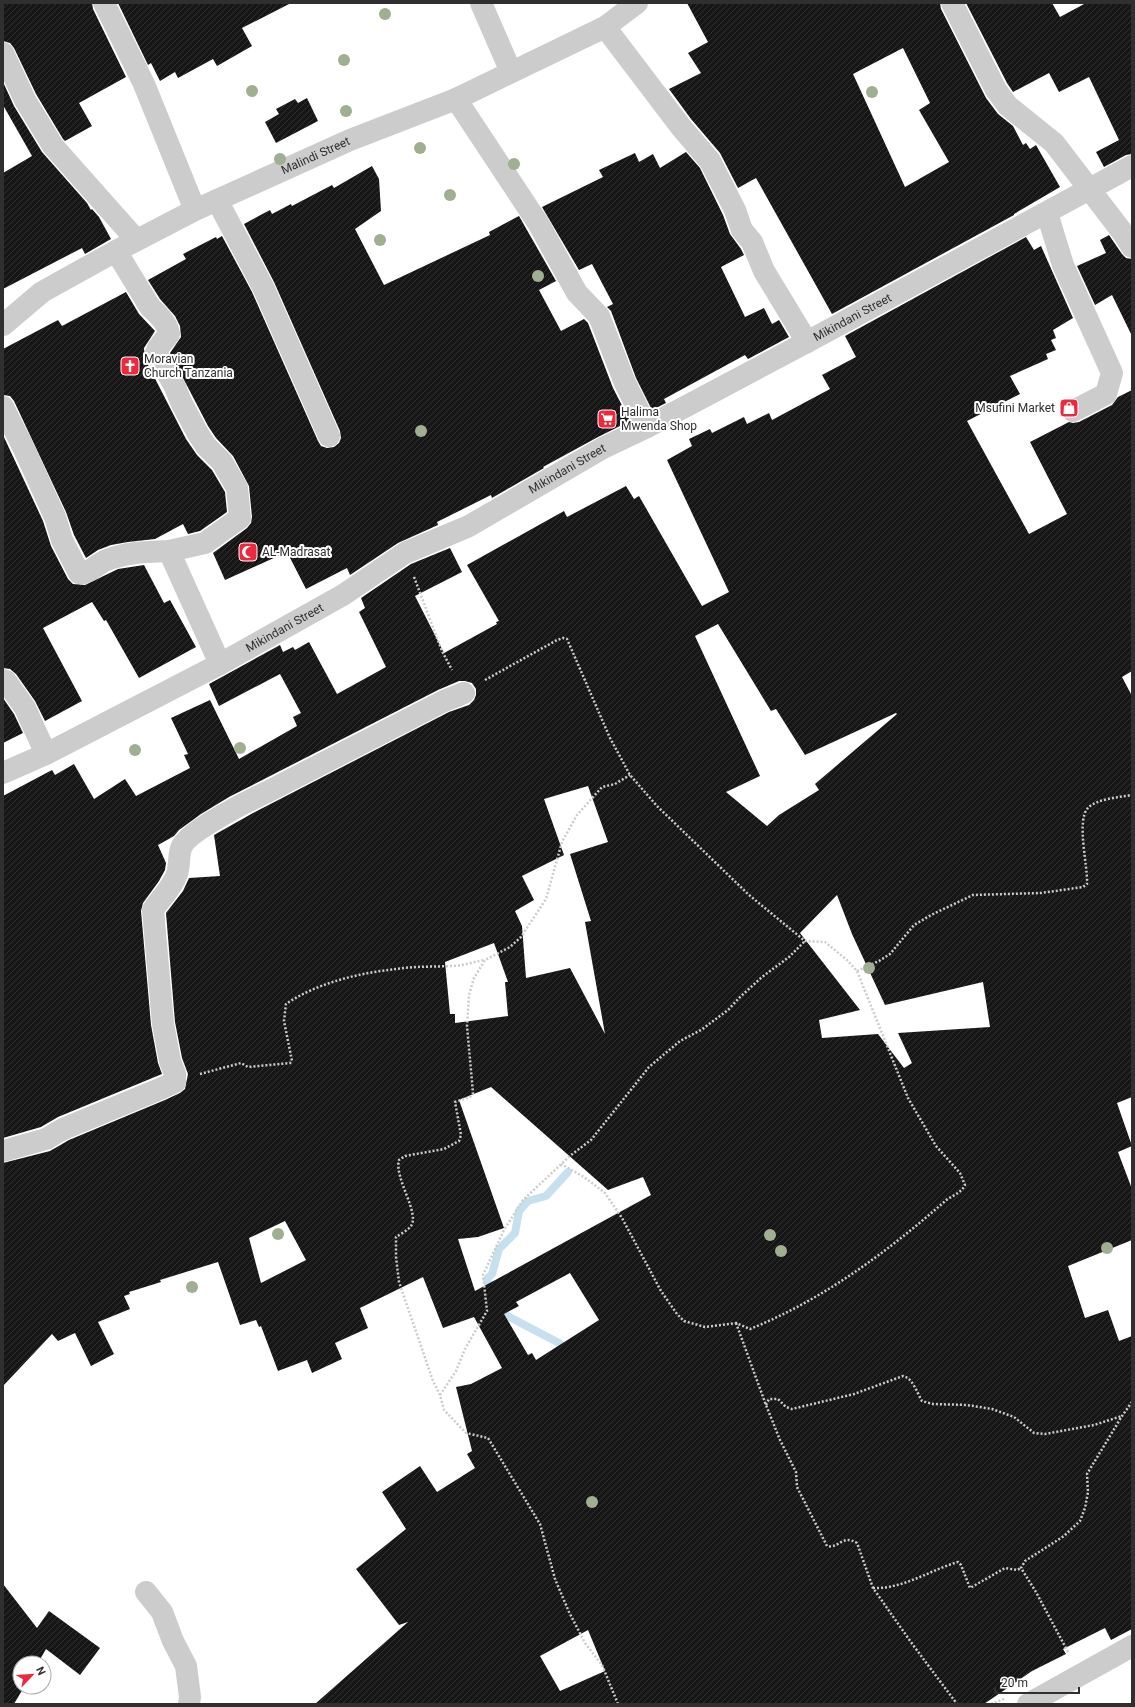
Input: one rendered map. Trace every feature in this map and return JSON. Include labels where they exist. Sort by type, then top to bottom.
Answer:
[{"type":"street","points":[[104,3],[144,84],[194,210]]},
{"type":"street","points":[[481,3],[511,72]]},
{"type":"street","name":"Malindi Street","points":[[3,325],[42,292],[139,238],[194,210],[350,140],[456,99],[605,27],[637,3]]},
{"type":"street","points":[[952,3],[993,84],[1008,106],[1054,143],[1123,233],[1132,247]]},
{"type":"street","points":[[605,27],[681,127],[710,161],[735,210],[742,230],[752,242],[764,271],[807,342]]},
{"type":"street","points":[[3,53],[25,100],[54,146],[132,235],[139,238]]},
{"type":"street","points":[[456,99],[538,224],[577,293],[599,316],[625,383],[647,427]]},
{"type":"street","name":"Mikindani Street","points":[[3,773],[46,754],[220,664],[343,595],[405,553],[469,526],[602,448],[647,427],[807,342],[1132,166]]},
{"type":"street","points":[[217,200],[263,287],[329,436]]},
{"type":"street","points":[[1047,213],[1063,265],[1112,373],[1106,394],[1073,411]]},
{"type":"street","points":[[3,407],[56,517],[62,540],[79,573],[85,573],[106,560],[132,552],[169,551],[205,543],[240,518],[237,488],[222,462],[206,446],[197,432],[180,402],[175,387],[159,361],[156,353],[169,334],[169,329],[147,303],[116,251]]},
{"type":"street","points":[[169,551],[220,664]]},
{"type":"street","points":[[3,680],[6,681],[25,708],[46,754]]},
{"type":"street","points":[[3,1151],[46,1139],[63,1129],[160,1090],[175,1082],[175,1074],[170,1061],[164,1024],[153,910],[170,889],[175,878],[182,846],[198,830],[246,801],[268,792],[444,700],[464,693]]},
{"type":"street","points":[[146,1592],[162,1612],[173,1641],[186,1666],[194,1702]]},
{"type":"street","points":[[1028,1704],[1132,1646]]},
{"type":"path","points":[[405,553],[442,651],[464,693],[557,640],[567,639],[610,738],[630,775],[657,806],[749,895],[805,941],[825,942],[847,960],[857,971],[908,1098],[936,1146],[960,1173],[965,1185],[960,1191],[902,1237],[828,1290],[801,1306],[750,1329],[736,1323],[705,1327],[684,1321],[677,1314],[661,1291],[622,1218],[605,1193],[584,1177],[561,1164]]},
{"type":"path","points":[[175,1082],[241,1063],[248,1067],[290,1063],[292,1061],[284,1021],[286,1004],[293,999],[322,986],[360,975],[396,969],[452,966],[484,960],[510,947],[521,938],[546,900],[562,842],[577,815],[602,787],[615,784],[630,775]]},
{"type":"path","points":[[857,971],[879,962],[890,954],[914,925],[931,915],[973,895],[1041,893],[1083,887],[1088,884],[1083,830],[1084,815],[1088,807],[1101,801],[1132,795]]},
{"type":"path","points":[[440,1395],[456,1371],[465,1349],[487,1311],[482,1275],[504,1230],[524,1200],[561,1164],[591,1140],[649,1067],[680,1041],[701,1030],[728,1010],[762,977],[789,957],[805,941]]},
{"type":"path","points":[[484,960],[474,978],[469,995],[467,1026],[473,1093],[470,1098],[455,1102],[461,1135],[459,1141],[444,1149],[405,1156],[398,1160],[397,1167],[400,1180],[408,1199],[413,1222],[411,1227],[396,1237],[396,1257],[399,1282],[433,1381],[440,1395],[444,1410],[466,1433],[488,1438],[540,1524],[555,1579],[569,1612],[585,1642],[602,1665],[618,1704]]},
{"type":"path","points":[[736,1323],[780,1440],[796,1472],[798,1487],[826,1546],[830,1546],[846,1539],[857,1543],[873,1588],[957,1704]]},
{"type":"path","points":[[766,1405],[769,1399],[778,1399],[786,1407],[792,1409],[854,1394],[903,1376],[907,1377],[914,1386],[922,1401],[933,1404],[962,1404],[992,1409],[1014,1417],[1034,1433],[1045,1434],[1094,1425],[1122,1416]]},
{"type":"path","points":[[873,1588],[890,1587],[904,1583],[958,1562],[961,1565],[970,1588],[1005,1568],[1017,1570],[1022,1568],[1025,1561],[1064,1536],[1080,1521],[1086,1500],[1087,1474],[1132,1402]]},
{"type":"path","points":[[1022,1568],[1070,1656]]},
{"type":"building","points":[[3,3],[92,3],[93,9],[126,77],[79,103],[92,126],[65,141],[63,139],[36,94],[14,48],[10,43],[3,41]]},
{"type":"building","points":[[118,3],[291,3],[242,28],[252,46],[217,66],[213,59],[178,78],[175,72],[160,81],[151,63],[148,65]]},
{"type":"building","points":[[687,3],[940,3],[941,9],[986,98],[998,114],[1013,126],[1023,145],[1026,143],[1030,149],[1036,145],[1060,187],[1014,215],[832,314],[756,178],[738,188],[720,153],[691,119],[669,89],[701,73],[688,53],[708,42]],"holes":[[[903,48],[930,103],[919,110],[949,162],[905,187],[853,74]]]},
{"type":"building","points":[[966,3],[1052,3],[1060,17],[1086,3],[1132,3],[1132,154],[1126,155],[1104,167],[1096,152],[1119,140],[1089,77],[1059,92],[1049,73],[1013,92]]},
{"type":"building","points":[[3,82],[14,106],[42,152],[87,203],[91,210],[92,209],[99,217],[111,239],[85,254],[82,248],[3,289],[3,173],[32,156],[3,105]]},
{"type":"building","points":[[307,98],[318,121],[276,143],[265,122],[279,114],[276,109],[295,99],[298,103]]},
{"type":"building","points":[[686,152],[700,168],[723,215],[730,234],[744,255],[721,267],[745,317],[764,308],[772,324],[779,320],[789,337],[748,359],[745,355],[664,399],[666,403],[652,410],[636,378],[611,311],[607,307],[613,304],[592,264],[579,270],[542,207],[603,177],[599,170],[635,153],[639,162],[653,154],[660,168]]},
{"type":"building","points":[[372,166],[379,179],[381,211],[355,229],[384,285],[490,235],[489,232],[519,216],[556,281],[539,290],[561,331],[584,319],[588,323],[613,388],[630,421],[543,467],[544,468],[492,498],[491,495],[437,522],[438,525],[398,543],[350,575],[347,568],[306,589],[287,552],[225,580],[213,553],[247,528],[251,523],[252,517],[249,486],[233,456],[216,438],[208,426],[170,353],[181,337],[180,326],[175,316],[160,299],[148,280],[186,259],[183,254],[216,237],[217,239],[222,236],[252,292],[318,441],[321,446],[327,448],[334,447],[339,443],[341,438],[340,431],[274,282],[244,224],[270,210],[272,214],[291,204],[292,206],[332,185],[334,188]]},
{"type":"building","points":[[1109,235],[1122,254],[1126,258],[1132,259],[1132,336],[1112,295],[1095,305],[1077,266],[1106,253],[1100,240]]},
{"type":"building","points":[[1026,237],[1034,250],[1041,246],[1073,318],[1053,330],[1056,338],[1051,340],[1056,350],[1046,354],[1048,359],[1010,376],[1020,394],[967,421],[1029,534],[1067,514],[1030,442],[1069,422],[1079,422],[1112,405],[1118,397],[1132,390],[1132,671],[1122,677],[1132,696],[1132,1097],[1117,1103],[1132,1146],[1118,1152],[1132,1189],[1132,1240],[1068,1266],[1085,1318],[1108,1310],[1119,1341],[1132,1336],[1132,1629],[1111,1640],[1105,1628],[1063,1649],[1066,1654],[1032,1671],[984,1704],[315,1704],[408,1622],[399,1625],[356,1569],[406,1529],[382,1492],[420,1466],[437,1492],[475,1468],[467,1454],[472,1451],[456,1387],[471,1384],[502,1368],[474,1317],[443,1328],[423,1277],[360,1308],[368,1328],[335,1343],[342,1359],[312,1373],[307,1360],[278,1371],[261,1326],[259,1327],[256,1320],[240,1325],[218,1262],[160,1280],[161,1282],[129,1292],[130,1294],[124,1296],[130,1309],[98,1322],[114,1354],[91,1366],[75,1333],[58,1341],[52,1334],[3,1386],[3,1163],[50,1151],[69,1140],[165,1100],[185,1089],[188,1074],[182,1058],[175,1022],[166,913],[183,891],[189,878],[220,876],[214,835],[253,813],[449,712],[469,705],[474,700],[476,689],[472,683],[459,681],[438,690],[229,797],[201,814],[179,830],[174,836],[158,845],[166,863],[165,870],[143,903],[141,911],[151,1025],[158,1063],[162,1074],[58,1117],[41,1127],[3,1138],[3,796],[52,770],[55,775],[74,764],[94,799],[125,779],[136,796],[190,768],[184,755],[188,754],[171,718],[210,700],[239,759],[297,726],[293,717],[301,713],[280,674],[219,706],[209,684],[280,645],[283,652],[293,647],[295,650],[309,642],[337,694],[386,667],[359,612],[365,608],[361,598],[411,564],[450,548],[462,572],[415,596],[444,653],[497,624],[496,622],[499,621],[467,565],[564,511],[567,517],[626,486],[634,499],[639,496],[702,606],[729,592],[667,460],[692,446],[689,439],[710,429],[712,433],[744,417],[747,424],[769,413],[772,420],[830,389],[822,375],[856,357],[845,336]],"holes":[[[718,624],[771,711],[776,709],[805,755],[896,713],[897,714],[815,784],[819,790],[779,815],[767,826],[726,792],[760,776],[695,636]],[[588,786],[608,842],[570,854],[591,921],[585,922],[605,1034],[570,968],[526,978],[522,926],[515,911],[534,900],[522,876],[564,855],[544,799]],[[837,895],[852,934],[885,1005],[983,982],[990,1027],[898,1033],[912,1063],[904,1068],[878,1034],[822,1038],[819,1020],[860,1010],[800,933]],[[494,943],[508,982],[505,982],[508,1016],[455,1023],[455,1014],[450,1014],[445,962]],[[491,1087],[608,1190],[643,1177],[651,1195],[475,1291],[458,1239],[478,1237],[504,1228],[459,1100]],[[285,1221],[306,1260],[261,1283],[249,1238]],[[570,1273],[599,1320],[536,1360],[532,1353],[528,1355],[504,1314],[519,1306],[516,1302]],[[588,1630],[605,1671],[560,1691],[540,1656]]]},
{"type":"building","points":[[126,292],[139,314],[155,331],[144,348],[145,359],[186,439],[197,455],[212,470],[225,492],[227,512],[200,531],[188,534],[183,524],[155,539],[111,545],[98,550],[86,558],[74,535],[66,512],[14,401],[10,396],[3,395],[3,349],[58,320],[62,326]]},
{"type":"building","points":[[3,435],[43,521],[51,546],[68,579],[73,584],[85,585],[118,569],[144,565],[164,603],[170,600],[196,647],[139,678],[106,620],[104,621],[92,602],[43,628],[82,701],[45,721],[35,701],[16,674],[10,669],[3,668]]},
{"type":"building","points":[[3,698],[14,714],[23,733],[3,743]]},
{"type":"building","points":[[3,1584],[37,1628],[49,1611],[100,1648],[80,1675],[46,1649],[43,1655],[12,1655],[12,1695],[19,1695],[14,1704],[3,1704]]},
{"type":"waterway","points":[[490,1294],[487,1279],[492,1274],[499,1249],[515,1233],[519,1211],[528,1201],[546,1196],[568,1172]]},
{"type":"waterway","points":[[496,1310],[559,1343],[566,1354]]},
{"type":"place","name":"Moravian Church Tanzania","points":[[130,366]]},
{"type":"place","name":"Msufini Market","points":[[1069,408]]},
{"type":"place","name":"Halima Mwenda Shop","points":[[607,419]]},
{"type":"place","name":"AL-Madrasat","points":[[248,552]]}]
